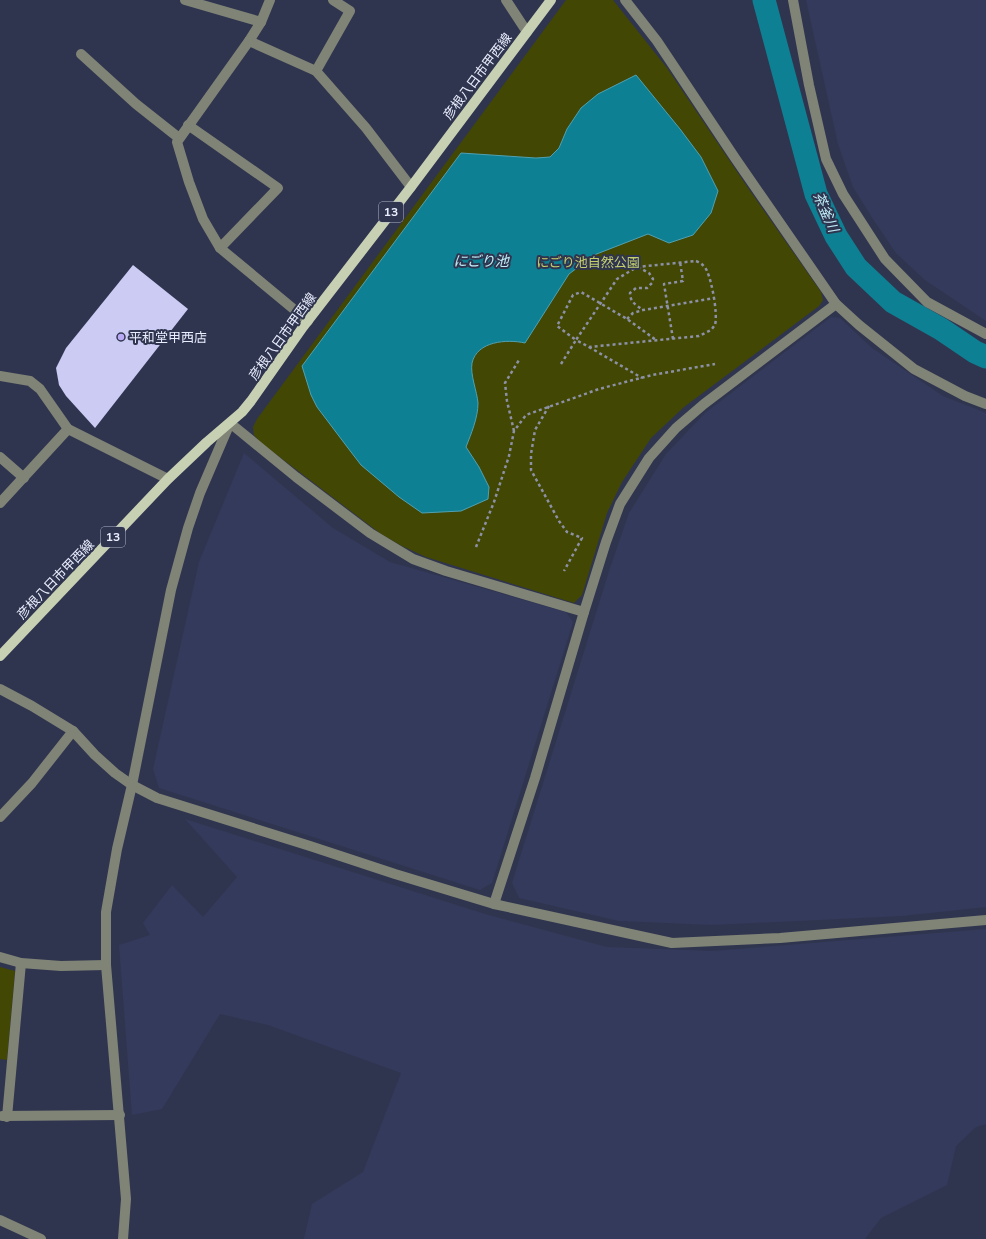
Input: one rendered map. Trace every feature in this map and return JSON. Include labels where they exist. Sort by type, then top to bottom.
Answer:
[{"type":"main road","name":"彦根八日市甲西線","points":[[0,656],[168,479],[207,442],[242,412],[308,321],[550,0]]},
{"type":"street","points":[[185,0],[261,22]]},
{"type":"street","points":[[270,0],[261,22],[249,42],[177,142],[203,219],[220,248],[308,321]]},
{"type":"street","points":[[316,72],[350,11],[333,0]]},
{"type":"street","points":[[506,0],[527,32]]},
{"type":"street","points":[[625,0],[657,42],[836,304],[859,325],[914,369],[965,396],[986,404]]},
{"type":"street","points":[[793,0],[809,85],[826,159],[843,194],[884,259],[927,302],[986,334]]},
{"type":"street","points":[[249,42],[316,72],[366,128],[410,187]]},
{"type":"street","points":[[81,54],[136,104],[179,138]]},
{"type":"street","points":[[188,125],[278,188],[220,248]]},
{"type":"street","points":[[494,904],[535,778],[606,542],[620,504],[649,458],[676,428],[704,404],[836,304]]},
{"type":"street","points":[[0,376],[24,379],[34,384],[40,389],[68,429],[168,479]]},
{"type":"street","points":[[123,1239],[126,1199],[120,1114],[106,965],[106,912],[117,849],[132,785],[171,590],[188,528],[200,493],[230,423],[296,477],[370,533],[413,559],[446,571],[584,612]]},
{"type":"street","points":[[0,503],[68,429]]},
{"type":"street","points":[[0,457],[24,478]]},
{"type":"street","points":[[0,689],[32,706],[73,731],[95,755],[115,773],[132,785],[157,798],[494,904],[672,943],[780,938],[986,920]]},
{"type":"street","points":[[0,817],[32,783],[73,731]]},
{"type":"street","points":[[0,957],[21,963],[61,966],[106,965]]},
{"type":"street","points":[[21,963],[3,1116],[120,1114]]},
{"type":"street","points":[[0,1220],[42,1239]]},
{"type":"path","points":[[673,339],[664,284],[683,281],[680,262]]},
{"type":"path","points":[[561,364],[617,279],[637,267],[680,262],[701,262],[708,272],[717,312],[716,325],[711,330],[699,336],[589,347]]},
{"type":"path","points":[[637,267],[649,273],[653,279],[652,283],[647,288],[636,288],[630,293],[631,300],[634,304],[643,310]]},
{"type":"path","points":[[642,378],[576,340],[557,326],[573,295],[581,292],[627,319],[656,340]]},
{"type":"path","points":[[627,319],[633,313],[643,310],[714,298]]},
{"type":"path","points":[[476,546],[494,502],[509,456],[514,431],[507,401],[505,383],[519,360]]},
{"type":"path","points":[[514,431],[526,416],[549,406],[599,389],[642,378],[715,364]]},
{"type":"path","points":[[549,406],[536,430],[531,454],[531,470],[559,521],[567,532],[582,538],[564,571]]},
{"type":"shaded area","points":[[806,0],[986,0],[986,321],[925,280],[896,253],[853,187],[838,144]]},
{"type":"shaded area","points":[[831,317],[840,318],[872,348],[943,396],[986,413],[986,907],[902,916],[712,925],[619,921],[519,898],[512,883],[610,568],[629,513],[666,454],[705,413]]},
{"type":"shaded area","points":[[244,453],[333,528],[390,562],[566,612],[573,622],[492,883],[480,890],[159,788],[153,769],[199,562]]},
{"type":"shaded area","points":[[185,819],[485,914],[607,947],[713,951],[986,929],[986,1124],[976,1127],[956,1146],[947,1185],[881,1218],[865,1239],[304,1239],[312,1204],[363,1172],[401,1073],[268,1025],[220,1014],[162,1109],[132,1115],[119,945],[150,935],[143,923],[172,885],[203,917],[237,877]]},
{"type":"green space","name":"にごり池自然公園","points":[[566,0],[613,0],[667,68],[748,188],[821,292],[823,300],[819,306],[684,407],[651,438],[622,482],[607,513],[582,595],[574,603],[426,557],[402,546],[381,534],[260,442],[254,435],[253,427],[257,419]]},
{"type":"green space","points":[[0,967],[15,971],[7,1060],[0,1059]]},
{"type":"water","name":"にごり池","points":[[636,75],[701,157],[718,191],[711,213],[693,235],[669,243],[648,234],[594,255],[569,274],[525,343],[510,341],[494,343],[480,350],[472,363],[478,409],[474,426],[466,447],[479,467],[489,487],[488,499],[461,511],[422,513],[399,497],[361,465],[317,407],[311,395],[302,366],[461,153],[536,158],[550,157],[559,148],[567,129],[581,108],[598,94]]},
{"type":"building","name":"平和堂甲西店","points":[[133,265],[188,309],[95,428],[66,396],[59,385],[56,368],[66,348]]},
{"type":"waterway","name":"茶釜川","points":[[764,0],[816,194],[836,236],[856,267],[893,302],[941,329],[975,352],[986,357]]},
{"type":"place","name":"平和堂甲西店","points":[[121,337]]}]
